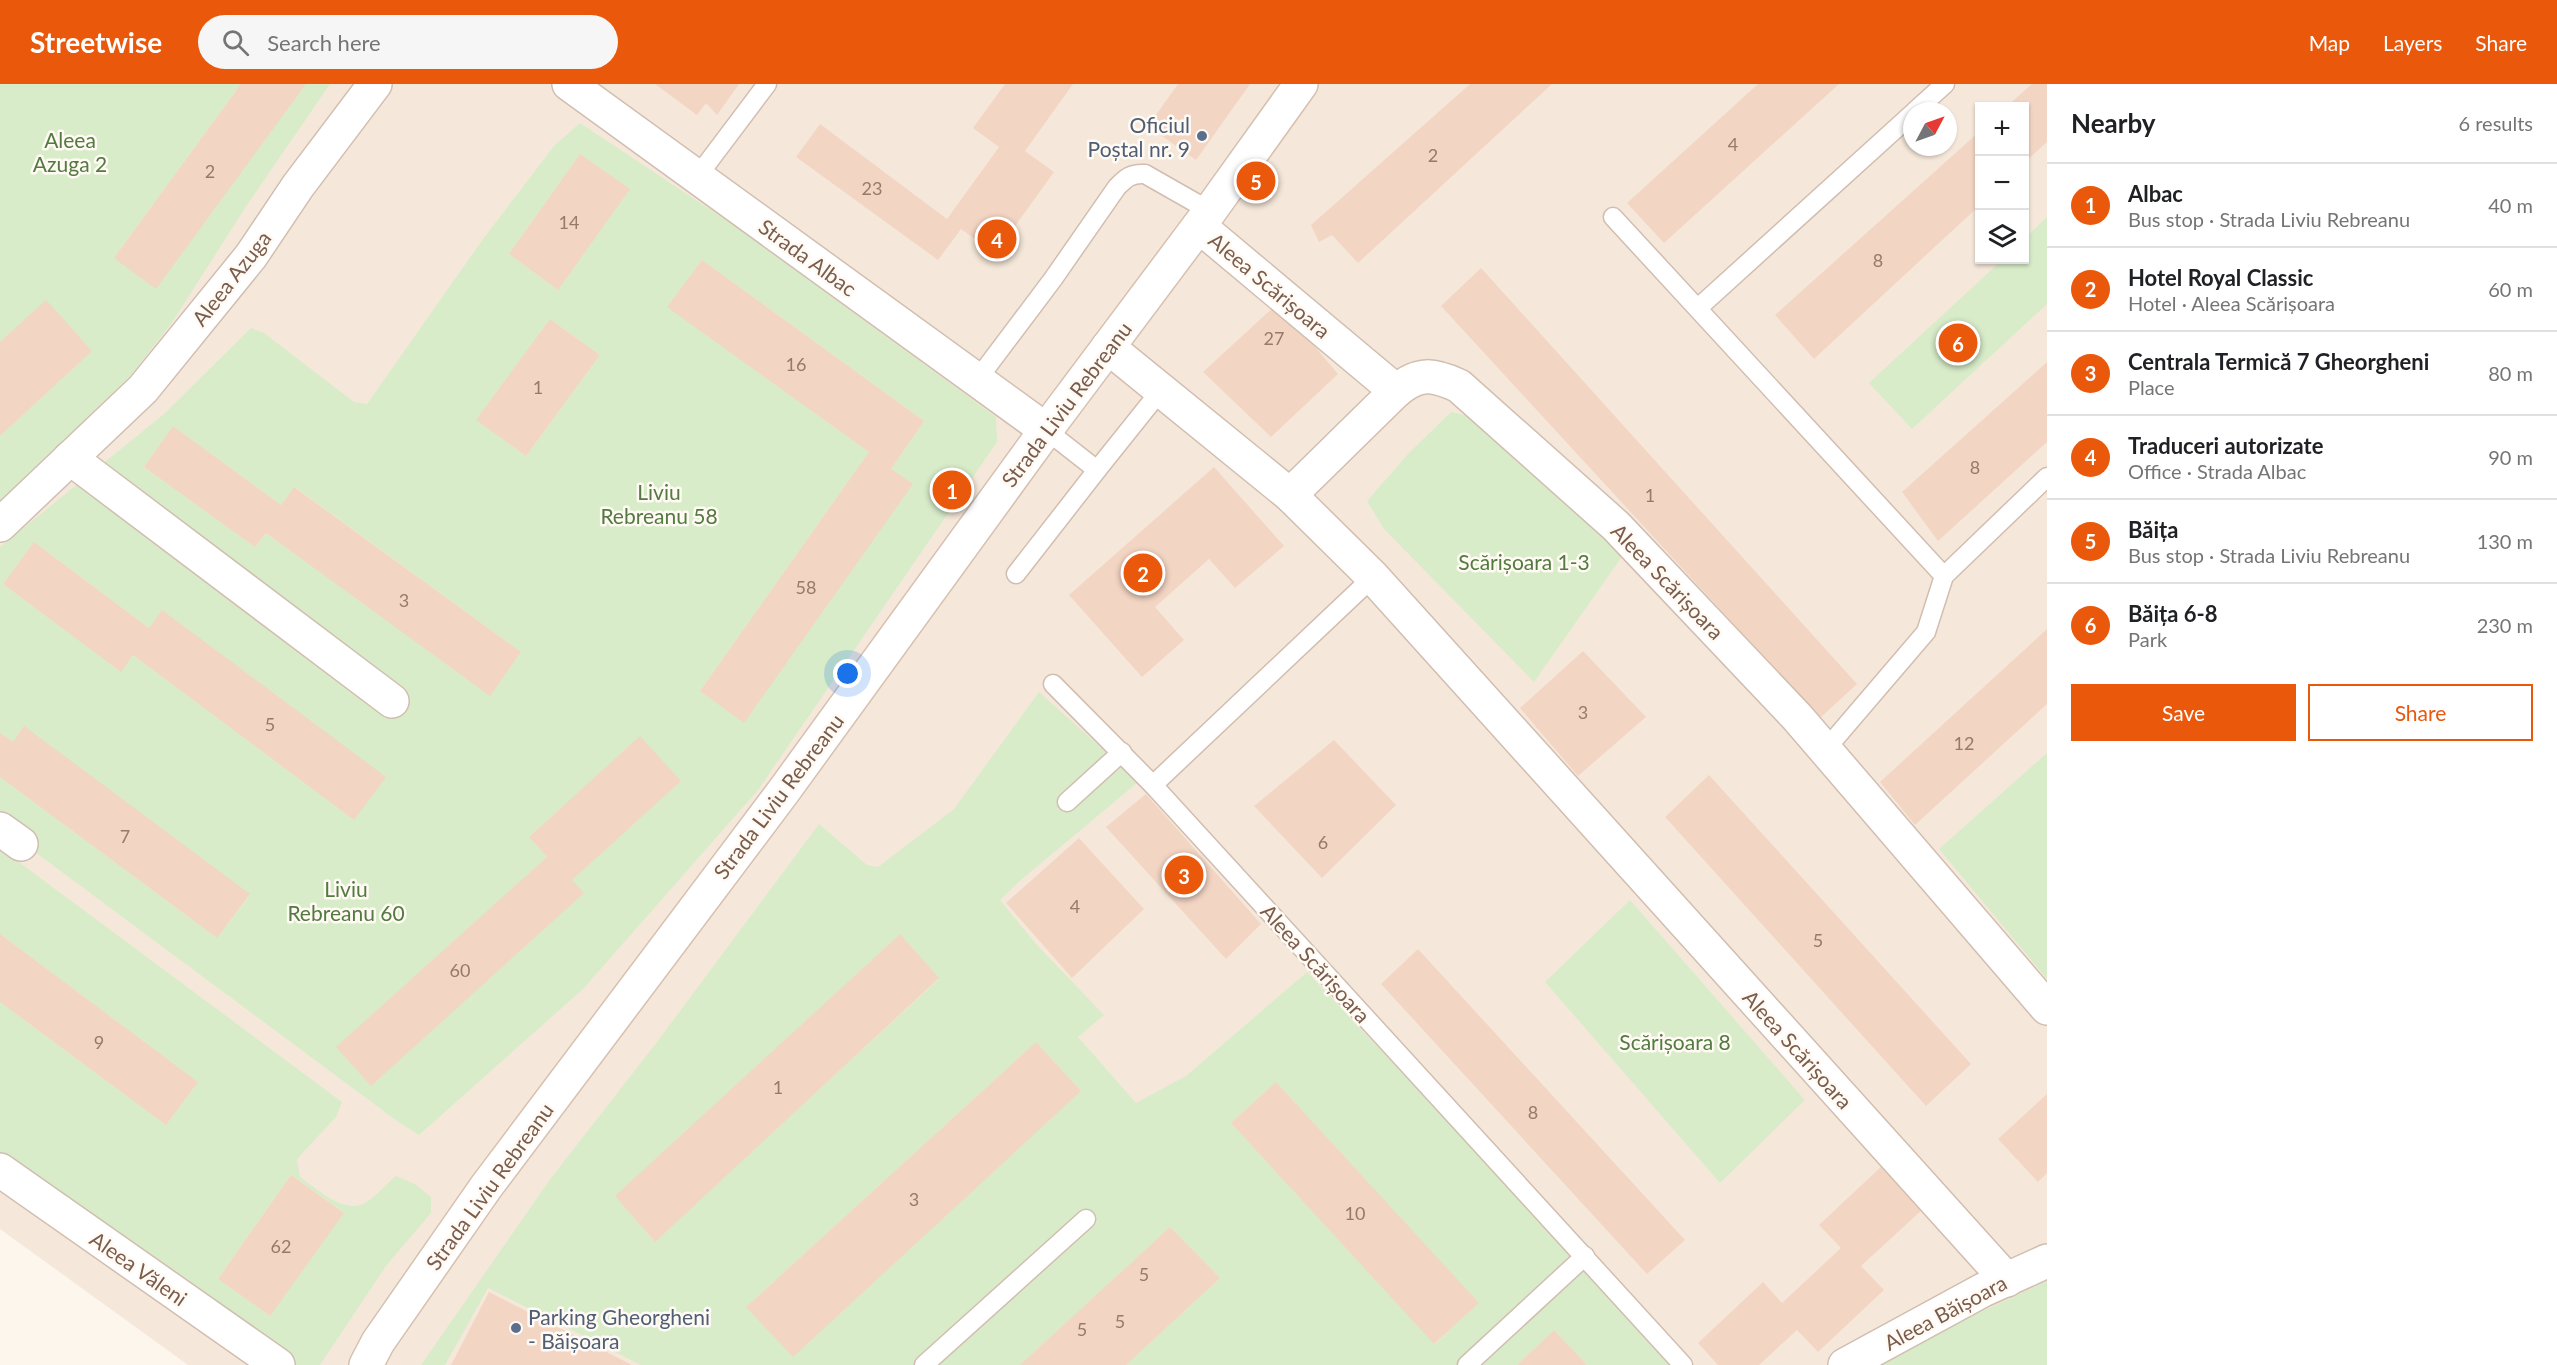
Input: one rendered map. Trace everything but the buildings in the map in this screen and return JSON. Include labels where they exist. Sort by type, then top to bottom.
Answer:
[{"type":"street","name":"Aleea Azuga","points":[[0,525],[143,389],[251,256],[298,186],[375,84]]},
{"type":"street","name":"Strada Albac","points":[[569,84],[1046,430]]},
{"type":"street","name":"Strada Liviu Rebreanu","points":[[366,1365],[378,1342],[486,1186],[783,792],[1301,84]]},
{"type":"street","name":"Aleea Scărișoara","points":[[1205,218],[1396,391]]},
{"type":"street","name":"Aleea Scărișoara","points":[[1108,347],[1290,495],[1373,577],[2007,1280]]},
{"type":"street","name":"Aleea Scărișoara","points":[[1290,495],[1408,381],[1423,376],[1442,379],[1459,386],[1616,526],[1826,749],[2047,1008]]},
{"type":"street","points":[[70,458],[392,701]]},
{"type":"street","name":"Aleea Văleni","points":[[0,1170],[278,1365]]},
{"type":"street","name":"Aleea Băișoara","points":[[1845,1365],[1983,1290],[2047,1261]]},
{"type":"lane","points":[[697,177],[767,84]]},
{"type":"lane","points":[[1925,102],[1945,84]]},
{"type":"lane","points":[[1698,308],[1903,122]]},
{"type":"lane","points":[[977,380],[1053,279],[1116,187],[1126,178],[1135,174],[1145,174],[1205,218]]},
{"type":"lane","points":[[1613,217],[1944,576]]},
{"type":"lane","points":[[1016,574],[1161,390]]},
{"type":"lane","points":[[1046,430],[1097,470]]},
{"type":"lane","points":[[1826,749],[1926,632],[1944,576],[2047,477]]},
{"type":"lane","points":[[1153,785],[1373,577]]},
{"type":"lane","name":"Aleea Scărișoara","points":[[1053,684],[1153,785],[1683,1365]]},
{"type":"lane","points":[[1067,802],[1122,752]]},
{"type":"lane","points":[[924,1365],[1086,1219]]},
{"type":"lane","points":[[1467,1365],[1585,1256]]},
{"type":"shaded area","points":[[0,84],[2047,84],[2047,1365],[188,1365],[0,1229]]},
{"type":"green space","name":"Aleea Azuga 2","points":[[0,84],[241,84],[114,258],[306,84],[330,84],[245,208],[171,324],[131,375],[0,503],[0,436],[92,351],[46,301],[0,342]]},
{"type":"green space","points":[[580,123],[735,226],[996,417],[997,442],[758,790],[583,989],[419,1135],[0,826],[0,777],[217,938],[250,895],[24,727],[13,742],[0,733],[0,547],[164,414],[251,328],[264,333],[354,402],[367,404],[483,239],[554,146]],"holes":[[[580,154],[629,189],[558,290],[509,254]],[[702,260],[924,421],[891,469],[912,484],[744,722],[700,691],[869,452],[668,306]],[[550,319],[600,355],[526,456],[477,420]],[[173,426],[281,505],[295,487],[521,652],[490,695],[266,533],[255,547],[144,467]],[[34,542],[149,628],[162,611],[354,820],[133,655],[121,671],[3,584]],[[640,737],[572,880],[337,1047],[547,857],[529,837]]]},
{"type":"green space","points":[[2047,217],[2047,304],[1912,429],[1869,383],[1998,264],[2029,264],[2029,234]]},
{"type":"green space","name":"Scărișoara 1-3","points":[[1451,412],[1483,419],[1628,548],[1534,682],[1384,529],[1367,501],[1408,454]]},
{"type":"green space","points":[[1039,692],[1114,759],[1137,783],[1000,900],[1036,944],[1104,1015],[1078,1037],[1136,1103],[1186,1076],[1307,972],[1610,1293],[1673,1365],[1587,1365],[1554,1330],[1517,1365],[1126,1365],[1220,1278],[1170,1227],[1020,1365],[641,1365],[488,1288],[445,1365],[421,1365],[551,1178],[657,1042],[819,824],[867,865],[878,867],[954,809]],"holes":[[[900,934],[939,979],[654,1241],[616,1196]],[[1036,1042],[1081,1091],[746,1307]],[[1276,1082],[1478,1303],[1435,1344],[1231,1123]]]},
{"type":"green space","points":[[2047,753],[2047,979],[1939,849]]},
{"type":"green space","points":[[0,848],[342,1102],[336,1117],[297,1159],[300,1177],[321,1193],[347,1205],[355,1206],[367,1202],[396,1176],[415,1184],[431,1197],[431,1213],[386,1266],[320,1365],[294,1365],[0,1160],[0,1002],[166,1125],[198,1082],[0,934]],"holes":[[[291,1175],[343,1212],[270,1316],[218,1279]]]},
{"type":"green space","name":"Scărișoara 8","points":[[1630,900],[1805,1100],[1720,1183],[1545,982]]},
{"type":"green space","points":[[2047,1281],[2047,1365],[1881,1365],[1878,1360]]},
{"type":"place","name":"Oficiul Poștal nr. 9","points":[[1202,136]]},
{"type":"place","name":"Băița","points":[[1256,181]]},
{"type":"place","name":"Traduceri autorizate","points":[[997,239]]},
{"type":"place","name":"Băița 6-8","points":[[1958,343]]},
{"type":"place","name":"Albac","points":[[952,490]]},
{"type":"place","name":"Hotel Royal Classic","points":[[1143,573]]},
{"type":"place","name":"Centrala Termică 7 Gheorgheni","points":[[1184,875]]},
{"type":"place","name":"Parking Gheorgheni - Băișoara","points":[[516,1328]]},
{"type":"park label","name":"Liviu Rebreanu 58","points":[[659,503]]},
{"type":"park label","name":"Liviu Rebreanu 60","points":[[346,900]]}]
